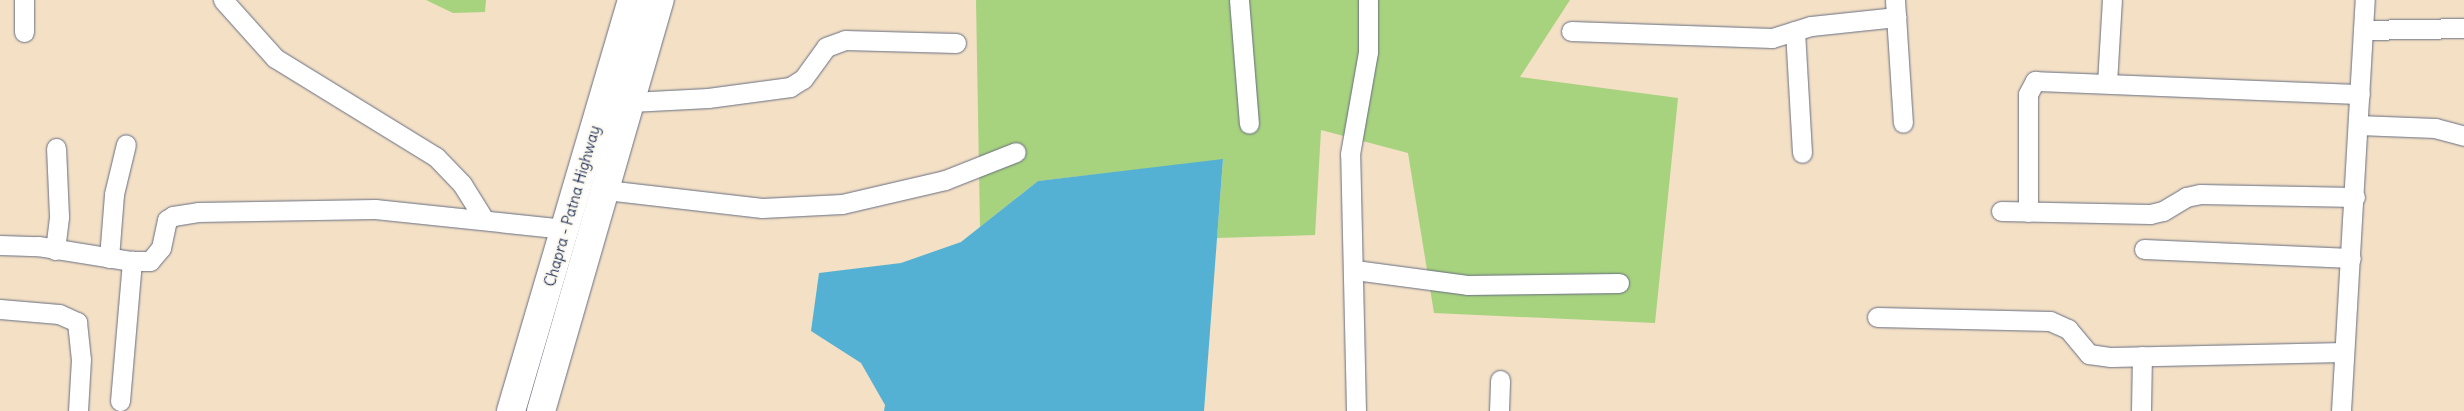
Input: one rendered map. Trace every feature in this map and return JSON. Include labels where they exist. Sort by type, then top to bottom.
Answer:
[{"type":"highway","name":"Chapra - Patna Highway","points":[[511,411],[632,0]]},
{"type":"highway","name":"Chapra - Patna Highway","points":[[541,411],[660,0]]},
{"type":"street","points":[[24,0],[24,32]]},
{"type":"street","points":[[223,0],[275,58],[436,157],[462,184],[483,218]]},
{"type":"street","points":[[1239,0],[1249,124]]},
{"type":"street","points":[[1356,411],[1351,140],[1364,83],[1368,0]]},
{"type":"street","points":[[2107,83],[2112,0]]},
{"type":"street","points":[[2341,411],[2355,197],[2365,0]]},
{"type":"street","points":[[1571,30],[1759,39],[1811,26],[1896,9],[1903,123]]},
{"type":"street","points":[[2363,30],[2464,28]]},
{"type":"street","points":[[1795,31],[1802,153]]},
{"type":"street","points":[[631,102],[708,98],[790,87],[802,79],[826,47],[845,40],[956,43]]},
{"type":"street","points":[[2028,212],[2030,87],[2035,81],[2360,94]]},
{"type":"street","points":[[2358,125],[2434,128],[2464,136]]},
{"type":"street","points":[[110,258],[114,194],[126,144]]},
{"type":"street","points":[[55,250],[59,216],[56,148]]},
{"type":"street","points":[[606,190],[736,207],[842,204],[945,180],[1016,152]]},
{"type":"street","points":[[2001,211],[2150,214],[2163,211],[2186,197],[2200,194],[2355,197]]},
{"type":"street","points":[[0,246],[55,250],[132,261],[150,261],[157,256],[167,220],[173,216],[198,212],[375,209],[483,218],[565,229]]},
{"type":"street","points":[[2144,249],[2351,258]]},
{"type":"street","points":[[120,401],[132,261]]},
{"type":"street","points":[[1354,270],[1467,285],[1618,283]]},
{"type":"street","points":[[0,309],[59,314],[77,322],[81,359],[78,411]]},
{"type":"street","points":[[1877,317],[2050,321],[2068,329],[2089,354],[2142,356],[2344,352]]},
{"type":"street","points":[[2141,411],[2142,356]]},
{"type":"street","points":[[1499,411],[1500,380]]},
{"type":"green space","points":[[426,0],[486,0],[485,12],[453,13]]},
{"type":"green space","points":[[976,0],[1570,0],[1520,77],[1678,98],[1655,323],[1434,313],[1408,153],[1321,130],[1315,235],[1217,238],[1223,160],[1038,181],[980,227]]},
{"type":"water","points":[[1223,159],[1204,411],[884,411],[885,405],[861,363],[811,331],[819,273],[901,263],[961,242],[1038,181]]}]
